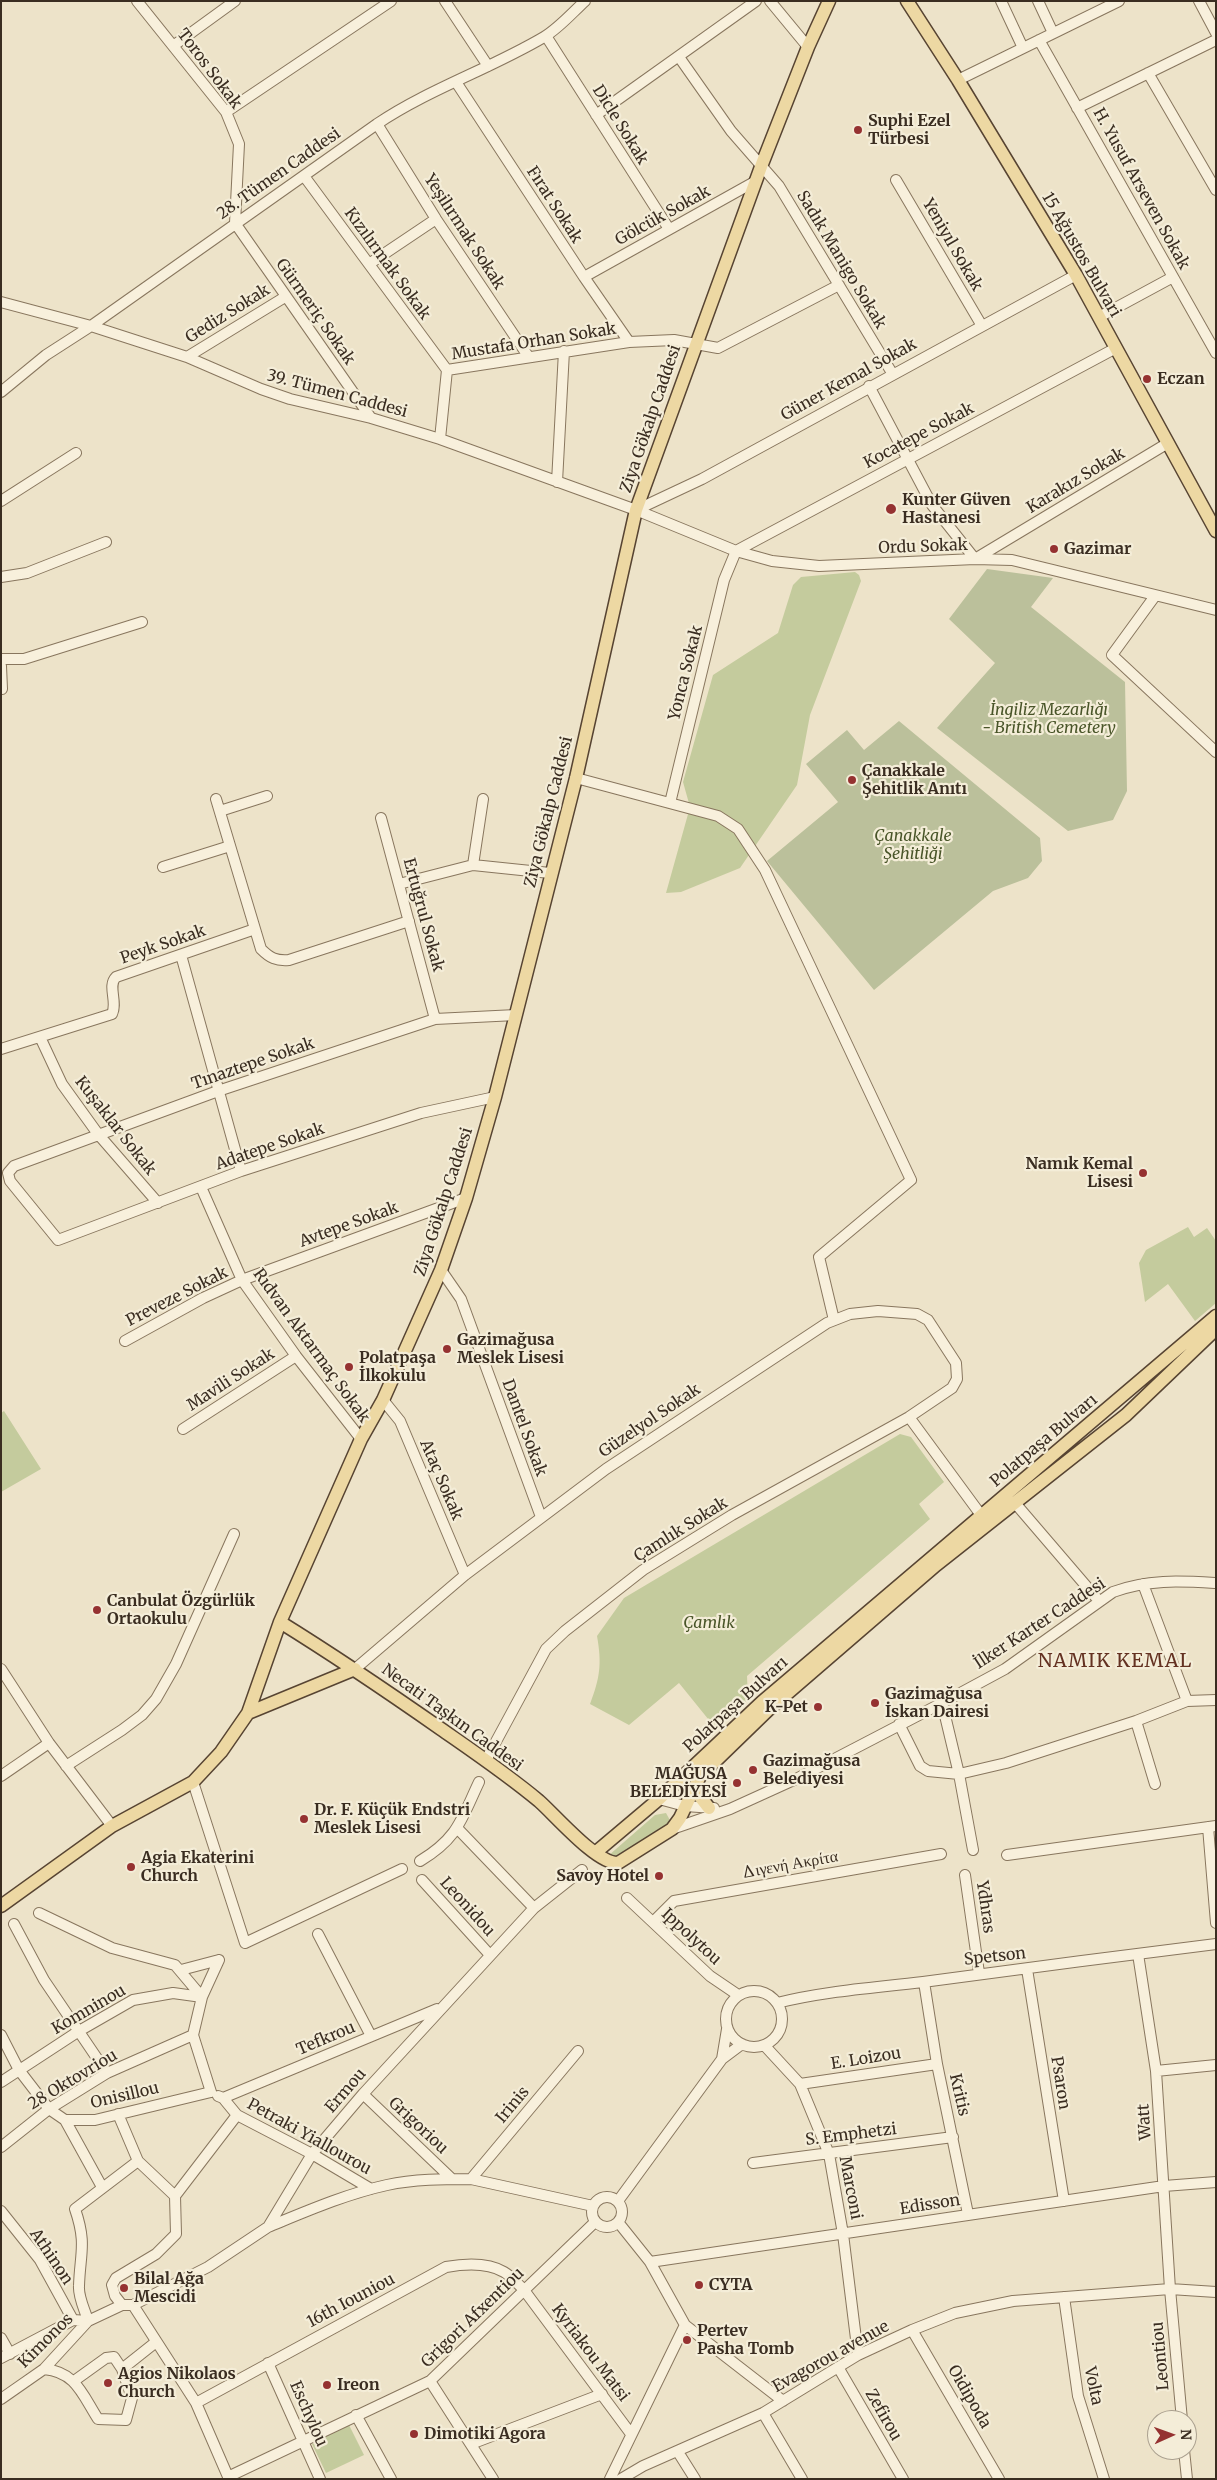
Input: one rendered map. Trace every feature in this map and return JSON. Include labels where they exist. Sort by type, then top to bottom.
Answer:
[{"type":"main road","name":"Ziya Gökalp Caddesi","points":[[1,1906],[112,1826],[193,1782],[221,1752],[248,1712],[280,1622],[361,1439],[383,1400],[441,1270],[466,1198],[495,1097],[550,873],[576,778],[636,510],[694,345],[762,164],[808,47],[829,1]]},
{"type":"main road","name":"15 Ağustos Bulvari","points":[[907,1],[958,80],[1076,275],[1214,526]]},
{"type":"main road","name":"Polatpaşa Bulvarı","points":[[1216,1316],[1197,1338],[1126,1415],[936,1565],[768,1710],[700,1776],[680,1818],[672,1829],[618,1863],[606,1861],[595,1853],[658,1799],[762,1702],[981,1515],[1197,1338],[1216,1329]]},
{"type":"main road","name":"Necati Taşkın Caddesi","points":[[280,1622],[355,1669],[486,1760],[538,1801],[595,1853]]},
{"type":"main road","points":[[248,1712],[355,1669]]},
{"type":"main road","points":[[696,1784],[698,1794],[709,1808]]},
{"type":"street","name":"Toros Sokak","points":[[137,1],[226,112],[239,144],[235,223]]},
{"type":"street","points":[[174,46],[235,1]]},
{"type":"street","points":[[226,112],[390,1]]},
{"type":"street","points":[[444,1],[488,66]]},
{"type":"street","name":"28. Tümen Caddesi","points":[[1,392],[46,355],[91,326],[377,124],[418,99],[456,82],[546,36],[585,1]]},
{"type":"street","points":[[596,115],[756,1]]},
{"type":"street","points":[[770,1],[808,47]]},
{"type":"street","points":[[1001,1],[1023,48]]},
{"type":"street","points":[[1038,1],[1053,33]]},
{"type":"street","points":[[958,80],[1119,1]]},
{"type":"street","points":[[1199,1],[1216,33]]},
{"type":"street","name":"Dicle Sokak","points":[[546,36],[669,230]]},
{"type":"street","name":"H. Yusuf Arseven Sokak","points":[[1039,40],[1216,353]]},
{"type":"street","points":[[1077,108],[1216,40]]},
{"type":"street","name":"Sadık Manigo Sokak","points":[[679,57],[731,131],[762,164],[779,186],[892,373]]},
{"type":"street","points":[[1148,73],[1216,190]]},
{"type":"street","name":"Fırat Sokak","points":[[456,82],[629,342]]},
{"type":"street","name":"Yeşilırmak Sokak","points":[[377,124],[436,219],[528,356]]},
{"type":"street","name":"Kızılırmak Sokak","points":[[304,176],[446,370]]},
{"type":"street","name":"Yeniyıl Sokak","points":[[896,180],[982,326]]},
{"type":"street","name":"Gölcük Sokak","points":[[584,277],[756,181]]},
{"type":"street","points":[[369,264],[436,219]]},
{"type":"street","name":"Gürmeriç Sokak","points":[[235,223],[371,418]]},
{"type":"street","name":"Güner Kemal Sokak","points":[[636,510],[702,479],[892,373],[1076,275]]},
{"type":"street","points":[[1099,318],[1173,277]]},
{"type":"street","name":"Mustafa Orhan Sokak","points":[[440,439],[446,370],[629,342],[674,340],[718,348],[839,285]]},
{"type":"street","name":"Gediz Sokak","points":[[187,357],[285,297]]},
{"type":"street","name":"39. Tümen Caddesi","points":[[1,302],[91,326],[187,357],[261,389],[290,399],[371,418],[440,439],[636,510]]},
{"type":"street","name":"Kocatepe Sokak","points":[[736,551],[1116,348]]},
{"type":"street","points":[[557,482],[564,351]]},
{"type":"street","points":[[869,386],[932,506],[975,559]]},
{"type":"street","name":"Karakız Sokak","points":[[975,559],[1168,444]]},
{"type":"street","points":[[1,501],[76,452]]},
{"type":"street","name":"Ordu Sokak","points":[[636,510],[736,551],[772,561],[819,566],[975,559],[1012,560],[1216,610]]},
{"type":"street","points":[[1,577],[27,574],[106,542]]},
{"type":"street","name":"Yonca Sokak","points":[[670,803],[724,580],[736,551]]},
{"type":"street","points":[[1155,596],[1112,655],[1214,748]]},
{"type":"street","points":[[1,659],[24,659],[142,622]]},
{"type":"street","points":[[1,666],[2,689]]},
{"type":"street","points":[[576,778],[718,816],[738,829],[764,870],[912,1180],[819,1257],[834,1320]]},
{"type":"street","points":[[220,811],[267,796]]},
{"type":"street","points":[[216,799],[260,949],[269,957],[278,961],[290,960],[409,921]]},
{"type":"street","points":[[473,865],[483,799]]},
{"type":"street","name":"Ertuğrul Sokak","points":[[381,818],[435,1019]]},
{"type":"street","points":[[163,867],[230,846]]},
{"type":"street","points":[[399,884],[473,865],[550,873]]},
{"type":"street","name":"Peyk Sokak","points":[[1,1049],[112,1014],[115,1008],[112,983],[116,977],[255,929]]},
{"type":"street","points":[[181,955],[241,1171]]},
{"type":"street","name":"Tınaztepe Sokak","points":[[58,1240],[10,1181],[8,1172],[14,1166],[218,1091],[435,1019],[516,1015]]},
{"type":"street","name":"Kuşaklar Sokak","points":[[40,1037],[62,1084],[98,1134],[158,1203]]},
{"type":"street","name":"Adatepe Sokak","points":[[58,1240],[241,1171],[420,1113],[495,1097]]},
{"type":"street","name":"Rıdvan Aktarmaç Sokak","points":[[201,1187],[242,1280],[296,1356],[361,1439]]},
{"type":"street","name":"Avtepe Sokak","points":[[242,1280],[466,1198]]},
{"type":"street","name":"Dantel Sokak","points":[[441,1270],[461,1299],[541,1517]]},
{"type":"street","name":"Preveze Sokak","points":[[125,1341],[203,1298],[242,1280]]},
{"type":"street","name":"Güzelyol Sokak","points":[[355,1669],[465,1575],[541,1517],[695,1408],[834,1320],[850,1314],[904,1311],[917,1314],[928,1320],[956,1363],[957,1380],[952,1388]]},
{"type":"street","name":"Mavili Sokak","points":[[183,1430],[296,1356]]},
{"type":"street","name":"Çamlık Sokak","points":[[486,1760],[546,1649],[565,1631],[651,1565],[732,1515],[909,1417],[952,1388]]},
{"type":"street","name":"Ataç Sokak","points":[[383,1400],[400,1421],[465,1575]]},
{"type":"street","points":[[909,1417],[981,1515]]},
{"type":"street","points":[[1015,1503],[1099,1601]]},
{"type":"street","points":[[66,1766],[122,1730],[142,1715],[156,1699],[176,1664],[234,1534]]},
{"type":"street","name":"İlker Karter Caddesi","points":[[672,1829],[730,1809],[796,1779],[942,1703],[1005,1669],[1049,1640],[1113,1592],[1143,1584],[1175,1581],[1216,1583]]},
{"type":"street","points":[[1143,1584],[1187,1701]]},
{"type":"street","points":[[1,1669],[49,1743],[112,1826]]},
{"type":"street","points":[[899,1724],[920,1766],[928,1771],[960,1774],[1006,1763],[1136,1721],[1187,1701],[1216,1700]]},
{"type":"street","points":[[942,1703],[960,1774],[973,1850]]},
{"type":"street","points":[[1136,1721],[1155,1784]]},
{"type":"street","points":[[1,1776],[49,1743]]},
{"type":"street","points":[[193,1782],[245,1943],[402,1869]]},
{"type":"street","points":[[420,1861],[439,1850],[453,1836],[479,1782]]},
{"type":"street","name":"İlker Karter Caddesi","points":[[658,1799],[685,1806],[730,1809]]},
{"type":"street","points":[[1007,1854],[1212,1826],[1216,1923]]},
{"type":"street","points":[[457,1828],[534,1908]]},
{"type":"street","name":"Διγενή Ακρίτα","points":[[653,1922],[674,1901],[940,1854]]},
{"type":"street","name":"Ermou","points":[[122,2305],[134,2305],[208,2268],[268,2227],[312,2154],[363,2094],[534,1908],[582,1870]]},
{"type":"street","name":"Ydhras","points":[[965,1875],[979,1973]]},
{"type":"street","name":"Leonidou","points":[[422,1880],[490,1955]]},
{"type":"street","name":"Ippolytou","points":[[627,1898],[710,1976],[738,1995]]},
{"type":"street","points":[[39,1913],[112,1948],[175,1965],[202,1997]]},
{"type":"street","points":[[14,1924],[44,1980],[107,2073]]},
{"type":"street","points":[[318,1934],[371,2036]]},
{"type":"street","name":"Spetson","points":[[777,2003],[813,1994],[924,1982],[979,1973],[1027,1969],[1216,1944]]},
{"type":"street","name":"Watt","points":[[1138,1954],[1156,2071],[1170,2289]]},
{"type":"street","points":[[181,1970],[219,1960],[202,1997],[193,2035],[210,2092]]},
{"type":"street","name":"Psaron","points":[[1027,1969],[1064,2201]]},
{"type":"street","name":"Kritis","points":[[924,1982],[937,2064],[968,2214]]},
{"type":"street","points":[[722,2059],[727,2029],[726,2010],[731,2001],[738,1995],[748,1991],[759,1991],[770,1995],[777,2003],[781,2013],[782,2024],[778,2033],[764,2045],[749,2047],[742,2044],[733,2038],[727,2029]]},
{"type":"street","name":"Komninou","points":[[1,2082],[79,2031],[134,2000],[173,1993],[202,1997]]},
{"type":"street","name":"Tefkrou","points":[[223,2098],[441,2007]]},
{"type":"street","points":[[1,2035],[19,2070],[49,2109],[65,2120],[102,2187]]},
{"type":"street","name":"28 Oktovriou","points":[[1,2147],[49,2109],[107,2073],[193,2035]]},
{"type":"street","points":[[618,2201],[722,2059],[742,2044]]},
{"type":"street","name":"Marconi","points":[[764,2045],[800,2084],[829,2154],[843,2234],[858,2355]]},
{"type":"street","name":"Irinis","points":[[471,2179],[578,2051]]},
{"type":"street","name":"E. Loizou","points":[[800,2084],[937,2064]]},
{"type":"street","points":[[1156,2071],[1216,2065]]},
{"type":"street","name":"Petraki Yiallourou","points":[[210,2092],[223,2098],[237,2115],[312,2154],[371,2189]]},
{"type":"street","name":"Onisillou","points":[[65,2120],[95,2120],[210,2092]]},
{"type":"street","name":"Grigoriou","points":[[363,2094],[452,2179]]},
{"type":"street","points":[[118,2114],[138,2161],[175,2196]]},
{"type":"street","points":[[1,2338],[6,2356],[74,2320],[88,2321],[122,2305],[115,2296],[112,2285],[116,2278],[156,2254],[176,2234],[175,2196],[237,2115]]},
{"type":"street","name":"S. Emphetzi","points":[[753,2163],[953,2137]]},
{"type":"street","points":[[88,2321],[78,2288],[83,2244],[82,2229],[75,2208],[138,2161]]},
{"type":"street","points":[[268,2227],[371,2189],[390,2184],[452,2179],[471,2179],[593,2206]]},
{"type":"street","name":"Edisson","points":[[650,2262],[1164,2186],[1216,2182]]},
{"type":"street","points":[[604,2197],[618,2201],[622,2209],[618,2222],[606,2227],[595,2222],[592,2211],[593,2206],[604,2197]]},
{"type":"street","name":"Athinon","points":[[1,2211],[40,2260],[74,2320]]},
{"type":"street","name":"Grigori Afxentiou","points":[[231,2477],[303,2439],[430,2380],[595,2222]]},
{"type":"street","points":[[618,2222],[650,2262],[685,2325],[783,2401]]},
{"type":"street","name":"16th Iouniou","points":[[196,2403],[446,2268],[461,2264],[485,2266],[504,2272],[524,2290]]},
{"type":"street","name":"Evagorou avenue","points":[[621,2479],[643,2466],[678,2452],[763,2412],[858,2355],[912,2330],[965,2311],[1013,2301],[1064,2297],[1170,2289],[1216,2292]]},
{"type":"street","name":"Leontiou","points":[[1170,2289],[1181,2410]]},
{"type":"street","name":"Kyriakou Matsi","points":[[524,2290],[631,2434]]},
{"type":"street","name":"Volta","points":[[1064,2297],[1078,2396],[1104,2479]]},
{"type":"street","points":[[134,2305],[196,2403],[231,2477]]},
{"type":"street","name":"Kimonos","points":[[1,2399],[44,2369],[88,2321]]},
{"type":"street","points":[[610,2479],[685,2325]]},
{"type":"street","name":"Oidipoda","points":[[912,2330],[999,2479]]},
{"type":"street","points":[[122,2369],[156,2342]]},
{"type":"street","points":[[44,2369],[59,2370],[71,2377],[98,2419],[126,2420],[132,2398],[122,2369],[114,2357],[106,2358],[74,2381]]},
{"type":"street","name":"Eschylou","points":[[268,2363],[320,2479]]},
{"type":"street","name":"Zefirou","points":[[838,2367],[903,2479]]},
{"type":"street","points":[[430,2380],[493,2479]]},
{"type":"street","points":[[471,2444],[602,2394]]},
{"type":"street","points":[[763,2412],[802,2479]]},
{"type":"street","points":[[356,2415],[391,2479]]},
{"type":"street","points":[[678,2452],[695,2479]]},
{"type":"street","points":[[1185,2460],[1187,2479]]},
{"type":"green space","name":"İngiliz Mezarlığı - British Cemetery","points":[[987,569],[1053,578],[1031,607],[1125,682],[1127,791],[1113,820],[1068,831],[937,728],[995,663],[949,619]]},
{"type":"green space","points":[[855,572],[859,575],[861,581],[810,715],[797,785],[740,868],[681,892],[666,893],[690,807],[683,782],[713,675],[778,633],[793,585],[801,577]]},
{"type":"green space","name":"Çanakkale Şehitliği","points":[[899,721],[1040,838],[1042,861],[1028,878],[993,891],[874,990],[767,861],[838,802],[806,764],[847,730],[864,750]]},
{"type":"green space","points":[[1188,1227],[1194,1237],[1207,1228],[1216,1241],[1216,1303],[1195,1321],[1168,1284],[1145,1302],[1139,1263],[1146,1250]]},
{"type":"green space","points":[[4,1411],[41,1469],[1,1492],[1,1413]]},
{"type":"green space","name":"Çamlık","points":[[900,1434],[911,1437],[944,1482],[919,1504],[930,1519],[747,1676],[748,1700],[717,1730],[679,1683],[629,1725],[590,1704],[599,1671],[597,1636],[624,1598]]},
{"type":"green space","points":[[666,1813],[671,1822],[620,1857],[608,1856],[655,1815]]},
{"type":"green space","points":[[349,2425],[364,2455],[326,2473],[312,2444]]},
{"type":"place","name":"Suphi Ezel Türbesi","points":[[858,130]]},
{"type":"place","name":"Eczan","points":[[1147,379]]},
{"type":"place","name":"Kunter Güven Hastanesi","points":[[891,509]]},
{"type":"place","name":"Gazimar","points":[[1054,549]]},
{"type":"place","name":"Çanakkale Şehitlik Anıtı","points":[[852,780]]},
{"type":"place","name":"Namık Kemal Lisesi","points":[[1143,1173]]},
{"type":"place","name":"Gazimağusa Meslek Lisesi","points":[[447,1349]]},
{"type":"place","name":"Polatpaşa İlkokulu","points":[[349,1367]]},
{"type":"place","name":"Canbulat Özgürlük Ortaokulu","points":[[97,1610]]},
{"type":"place","name":"Gazimağusa İskan Dairesi","points":[[875,1703]]},
{"type":"place","name":"K-Pet","points":[[818,1707]]},
{"type":"place","name":"Gazimağusa Belediyesi","points":[[753,1770]]},
{"type":"place","name":"MAĞUSA BELEDİYESİ","points":[[737,1783]]},
{"type":"place","name":"Dr. F. Küçük Endstri Meslek Lisesi","points":[[304,1819]]},
{"type":"place","name":"Agia Ekaterini Church","points":[[131,1867]]},
{"type":"place","name":"Savoy Hotel","points":[[659,1876]]},
{"type":"place","name":"CYTA","points":[[699,2285]]},
{"type":"place","name":"Bilal Ağa Mescidi","points":[[124,2288]]},
{"type":"place","name":"Pertev Pasha Tomb","points":[[687,2340]]},
{"type":"place","name":"Agios Nikolaos Church","points":[[108,2383]]},
{"type":"place","name":"Ireon","points":[[327,2385]]},
{"type":"place","name":"Dimotiki Agora","points":[[414,2434]]},
{"type":"district","name":"NAMIK KEMAL","points":[[1115,1662]]}]
